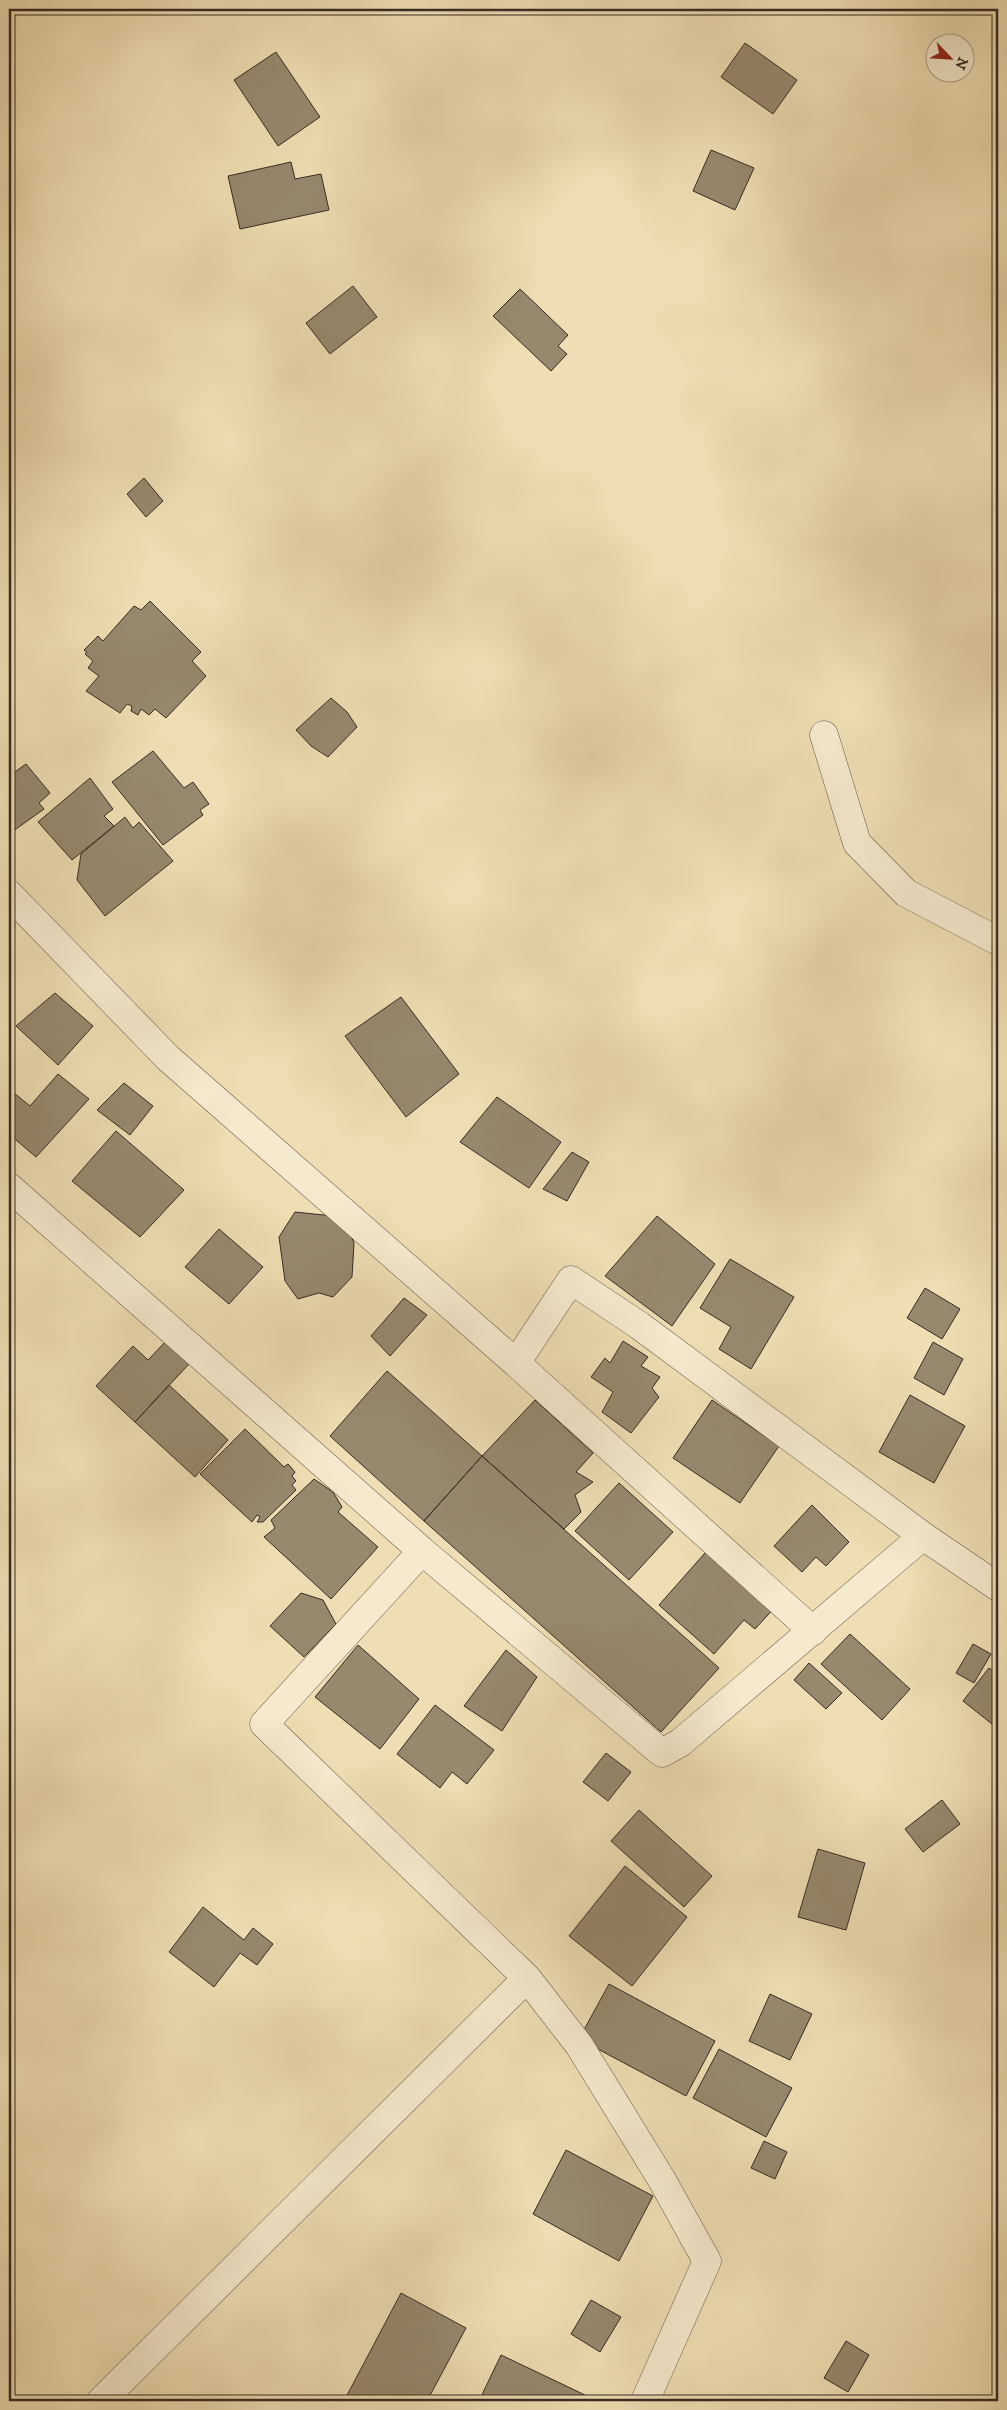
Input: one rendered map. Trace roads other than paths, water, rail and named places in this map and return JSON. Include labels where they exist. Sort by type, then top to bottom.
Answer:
[{"type":"street","points":[[824,735],[857,842],[906,893],[998,941]]},
{"type":"street","points":[[9,894],[168,1058],[516,1363],[813,1630]]},
{"type":"street","points":[[9,1187],[422,1551],[662,1753],[680,1743],[923,1536]]},
{"type":"street","points":[[516,1363],[571,1280],[640,1326],[923,1536],[998,1587]]},
{"type":"street","points":[[422,1551],[264,1724],[527,1978],[579,2045],[662,2180],[706,2261],[645,2401]]},
{"type":"street","points":[[101,2401],[527,1978]]}]
